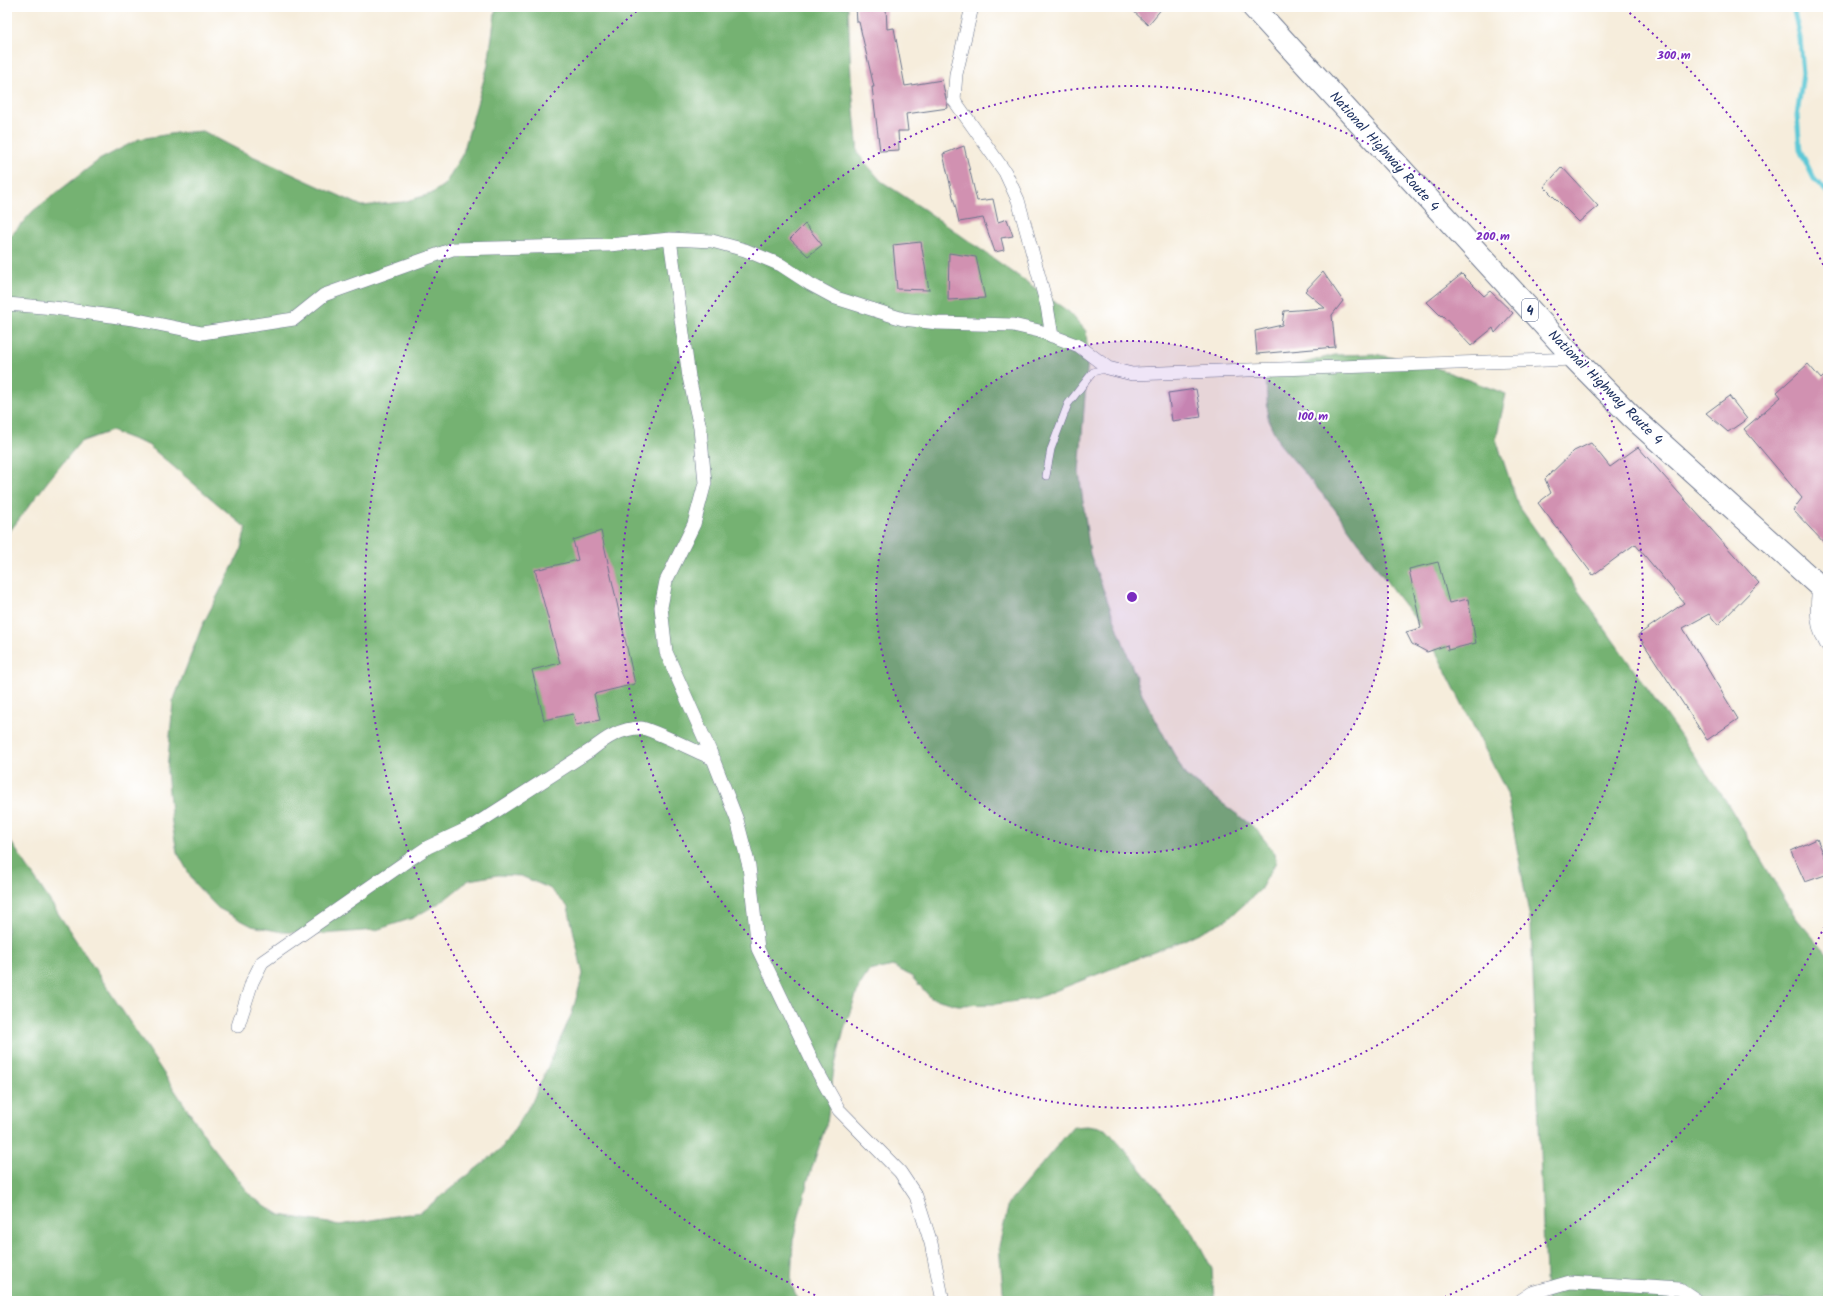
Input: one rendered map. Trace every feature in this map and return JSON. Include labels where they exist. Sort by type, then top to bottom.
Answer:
[{"type":"highway","name":"National Highway Route 4","points":[[1253,7],[1575,359],[1631,416],[1825,591]]},
{"type":"street","points":[[972,7],[956,74],[954,100],[1005,172],[1018,200],[1047,306],[1052,336]]},
{"type":"street","points":[[670,239],[689,377],[700,428],[705,483],[694,524],[666,581],[661,607],[666,652],[714,759],[737,820],[749,866],[758,949],[815,1067],[840,1110],[900,1172],[916,1196],[932,1243],[943,1301]]},
{"type":"street","points":[[7,304],[54,308],[133,318],[202,333],[294,319],[324,295],[453,249],[609,245],[670,239],[712,241],[745,250],[781,265],[810,284],[836,298],[903,319],[938,324],[1013,325],[1039,331],[1080,346],[1108,368],[1132,374],[1575,359]]},
{"type":"street","points":[[1825,591],[1819,604],[1822,632],[1828,643]]},
{"type":"street","points":[[238,1026],[252,982],[262,962],[407,861],[428,848],[473,826],[592,750],[606,737],[627,729],[642,728],[714,759]]},
{"type":"street","points":[[1520,1301],[1532,1292],[1570,1282],[1680,1289],[1698,1301]]},
{"type":"lane","points":[[1046,476],[1051,449],[1068,404],[1093,372],[1108,368]]},
{"type":"green space","points":[[496,7],[848,7],[851,77],[858,154],[881,181],[925,210],[1069,312],[1086,331],[1088,358],[1079,472],[1090,554],[1143,696],[1185,775],[1255,828],[1275,853],[1276,862],[1260,890],[1228,919],[1182,941],[1037,998],[996,1004],[958,1005],[931,998],[911,976],[893,966],[869,971],[859,987],[845,1026],[834,1069],[827,1122],[808,1180],[793,1240],[791,1284],[799,1301],[7,1301],[7,836],[209,1142],[252,1197],[280,1215],[340,1225],[421,1212],[501,1149],[532,1102],[572,1013],[583,974],[568,907],[549,888],[521,876],[498,875],[469,880],[444,900],[413,918],[376,930],[323,934],[282,932],[252,926],[218,908],[195,884],[177,852],[172,823],[167,771],[173,702],[202,626],[240,552],[246,528],[148,445],[111,431],[80,442],[7,535],[7,240],[33,211],[99,160],[139,139],[177,133],[203,131],[237,149],[362,206],[403,202],[431,194],[445,184],[463,153],[488,65]]},
{"type":"green space","points":[[1374,354],[1426,364],[1506,394],[1496,439],[1518,505],[1726,801],[1796,918],[1828,955],[1828,1301],[1546,1301],[1531,925],[1507,793],[1427,634],[1395,593],[1334,508],[1279,443],[1268,419],[1266,378],[1292,366],[1335,355]]},
{"type":"green space","points":[[1087,1126],[1106,1129],[1137,1164],[1194,1234],[1212,1269],[1214,1301],[1004,1301],[999,1246],[1009,1203],[1073,1127]]},
{"type":"building","points":[[856,7],[886,7],[887,29],[894,28],[905,86],[942,80],[948,108],[906,114],[908,131],[898,131],[899,150],[880,151],[872,87],[874,87],[859,22],[857,22]]},
{"type":"building","points":[[1129,7],[1163,7],[1148,25]]},
{"type":"building","points":[[964,146],[977,201],[993,199],[998,222],[1007,219],[1013,236],[1001,238],[1004,250],[995,252],[983,218],[959,222],[943,154]]},
{"type":"building","points":[[1562,167],[1598,206],[1579,222],[1544,187]]},
{"type":"building","points":[[805,224],[822,245],[808,256],[790,239]]},
{"type":"building","points":[[921,242],[929,290],[897,289],[893,245]]},
{"type":"building","points":[[949,253],[976,257],[985,298],[948,300]]},
{"type":"building","points":[[1323,272],[1343,301],[1332,315],[1335,347],[1257,354],[1255,331],[1282,325],[1284,311],[1325,308],[1305,291]]},
{"type":"building","points":[[1462,274],[1484,296],[1490,291],[1513,313],[1495,333],[1493,328],[1471,346],[1442,315],[1441,316],[1427,302]]},
{"type":"building","points":[[1808,364],[1821,379],[1828,372],[1828,547],[1793,510],[1802,498],[1744,429],[1781,397],[1777,392]]},
{"type":"building","points":[[1196,389],[1201,417],[1172,421],[1168,393]]},
{"type":"building","points":[[1729,396],[1747,419],[1728,432],[1706,413]]},
{"type":"building","points":[[1591,443],[1610,467],[1638,447],[1759,583],[1718,625],[1709,614],[1683,628],[1738,719],[1707,740],[1638,635],[1684,603],[1635,544],[1593,575],[1538,503],[1551,493],[1545,479],[1574,451]]},
{"type":"building","points":[[601,531],[635,684],[594,694],[600,720],[576,725],[573,714],[544,720],[532,670],[560,663],[535,570],[578,560],[573,540]]},
{"type":"building","points":[[1438,562],[1449,603],[1468,599],[1476,643],[1448,650],[1447,645],[1427,652],[1412,644],[1406,632],[1421,628],[1409,569]]},
{"type":"building","points":[[1817,839],[1828,864],[1828,874],[1805,882],[1791,851]]},
{"type":"waterway","points":[[1793,7],[1800,38],[1803,74],[1797,115],[1800,150],[1814,179],[1828,193]]}]
